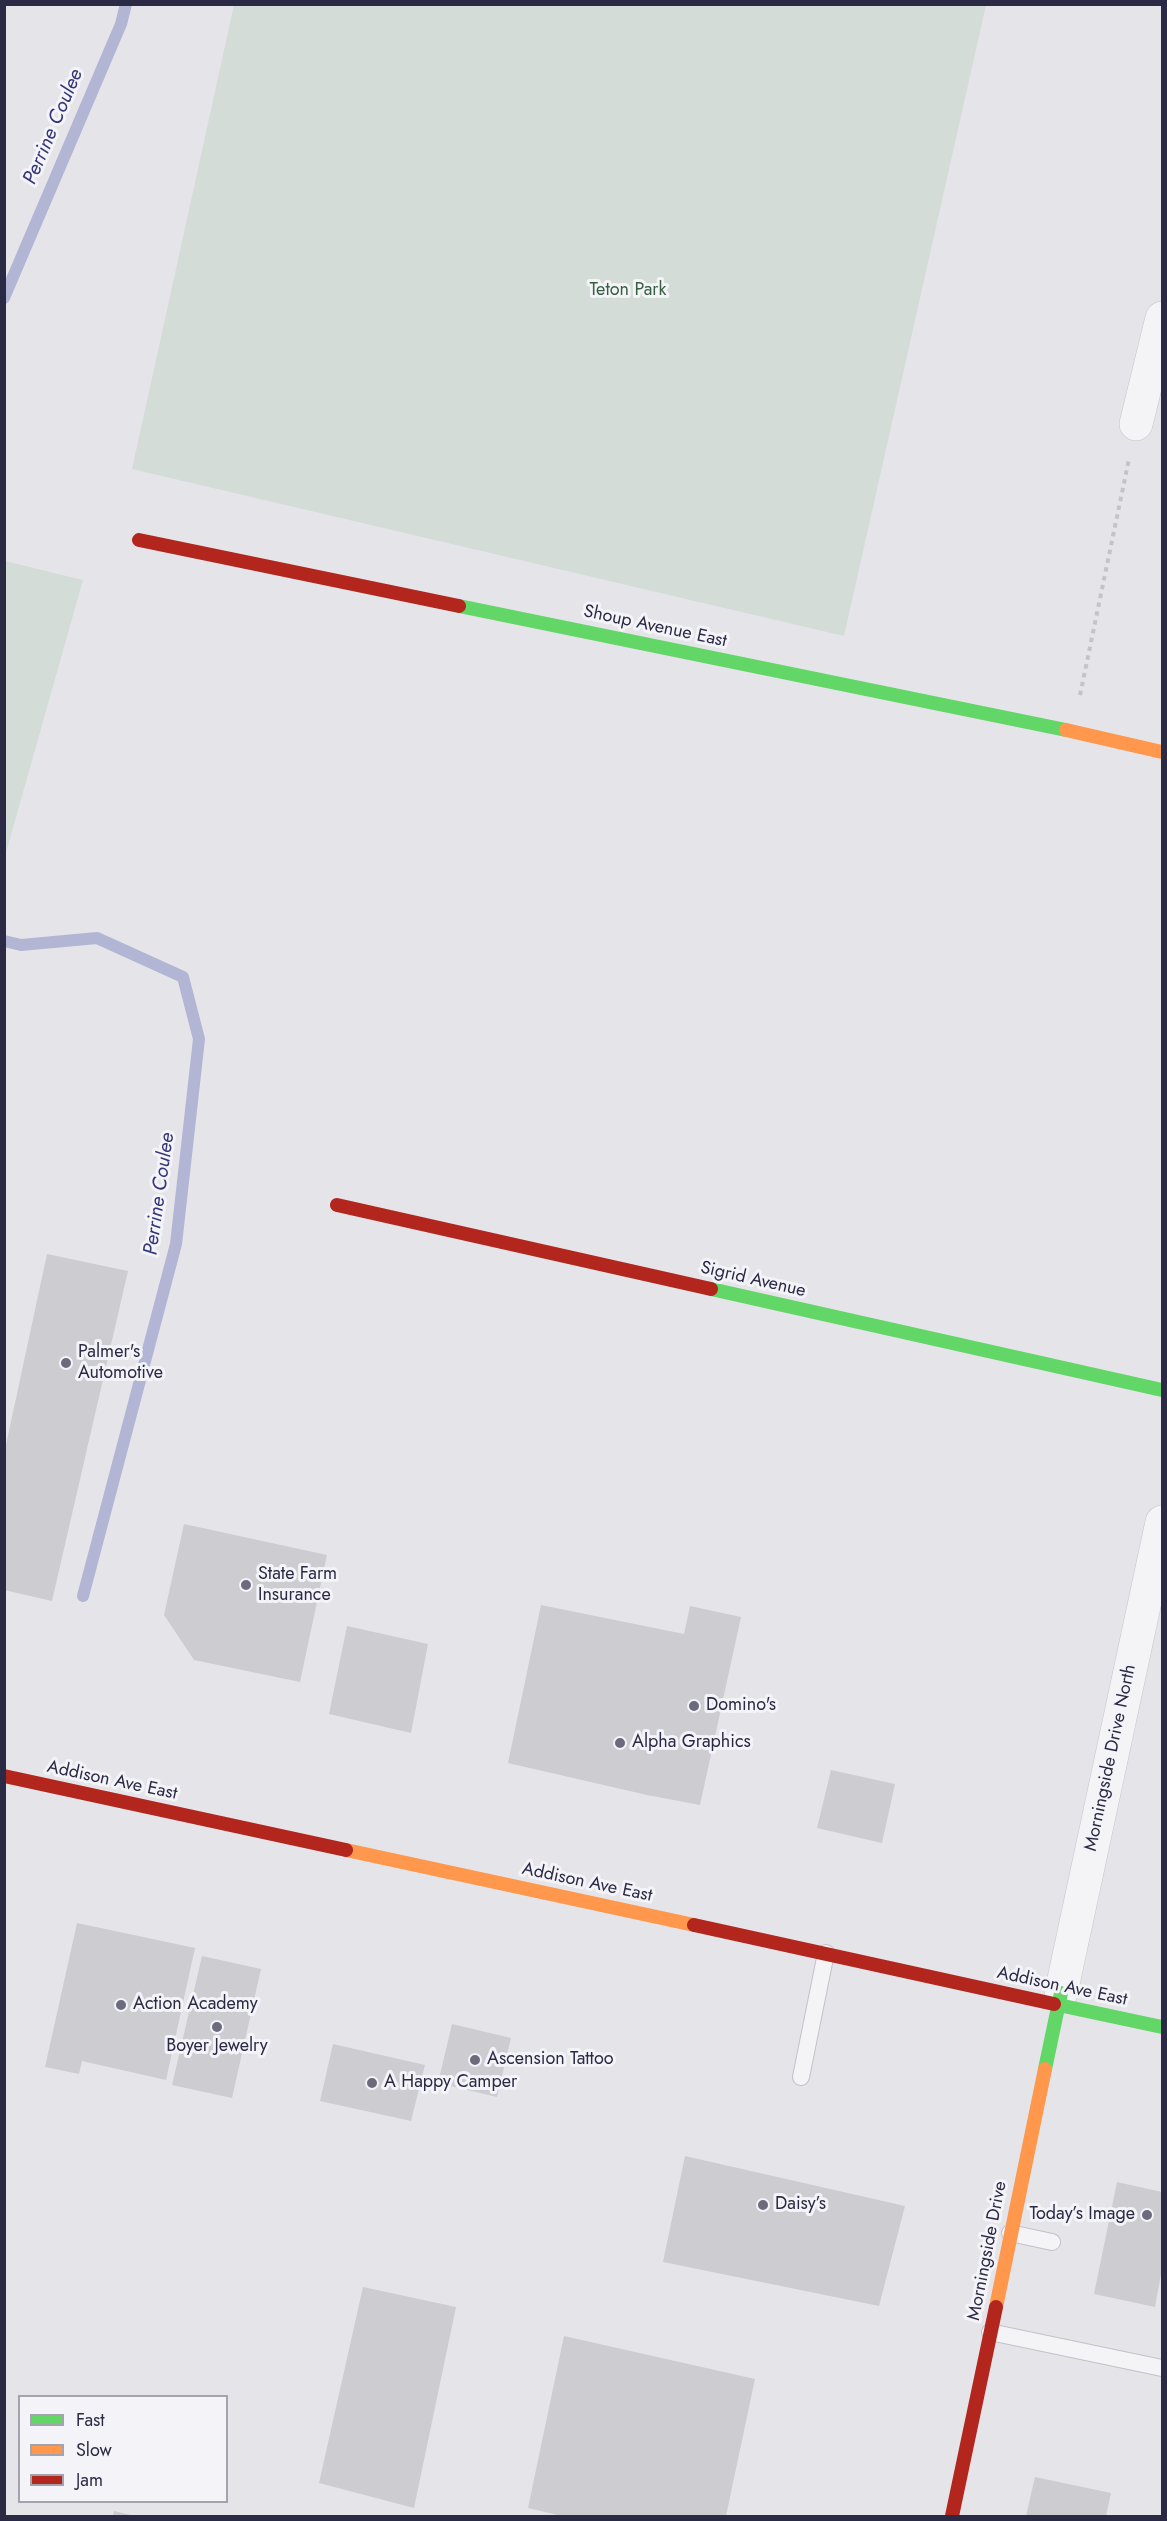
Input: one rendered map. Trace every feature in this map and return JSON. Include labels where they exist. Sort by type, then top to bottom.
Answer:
[{"type":"street","points":[[1136,424],[1162,318]]},
{"type":"street","name":"Shoup Avenue East","points":[[139,540],[1072,731],[1162,752]]},
{"type":"street","name":"Sigrid Avenue","points":[[337,1205],[1162,1390]]},
{"type":"street","name":"Morningside Drive North","points":[[1059,1998],[1162,1522]]},
{"type":"street","name":"Addison Ave East","points":[[4,1776],[826,1953],[1059,1998],[1162,2027]]},
{"type":"street","name":"Morningside Drive","points":[[952,2517],[1059,1998]]},
{"type":"lane","points":[[801,2077],[826,1953]]},
{"type":"lane","points":[[1010,2233],[1052,2242]]},
{"type":"lane","points":[[990,2332],[1162,2368]]},
{"type":"path","points":[[1072,731],[1136,424]]},
{"type":"green space","name":"Teton Park","points":[[234,5],[986,5],[844,636],[132,469]]},
{"type":"green space","points":[[4,561],[83,580],[5,856]]},
{"type":"building","name":"Palmer's Automotive","points":[[47,1254],[128,1271],[52,1601],[4,1590],[4,1454]]},
{"type":"building","name":"State Farm Insurance","points":[[184,1524],[327,1555],[300,1682],[194,1660],[164,1615]]},
{"type":"building","points":[[541,1605],[684,1634],[690,1606],[741,1617],[700,1805],[508,1763]]},
{"type":"building","points":[[347,1626],[428,1644],[411,1733],[329,1714]]},
{"type":"building","points":[[831,1770],[895,1784],[882,1843],[817,1828]]},
{"type":"building","name":"Action Academy","points":[[77,1923],[195,1948],[166,2080],[82,2061],[79,2074],[45,2067]]},
{"type":"building","name":"Boyer Jewelry","points":[[202,1956],[261,1969],[232,2098],[172,2085]]},
{"type":"building","name":"Ascension Tattoo","points":[[452,2024],[511,2038],[497,2097],[438,2083]]},
{"type":"building","name":"A Happy Camper","points":[[333,2044],[425,2065],[411,2121],[320,2101]]},
{"type":"building","points":[[685,2156],[905,2206],[879,2306],[663,2262]]},
{"type":"building","points":[[1117,2182],[1162,2192],[1162,2269],[1155,2307],[1094,2294]]},
{"type":"building","points":[[363,2287],[456,2307],[414,2508],[319,2483]]},
{"type":"building","points":[[564,2336],[755,2379],[726,2516],[562,2516],[528,2508]]},
{"type":"building","points":[[1035,2477],[1111,2493],[1106,2516],[1026,2516]]},
{"type":"building","points":[[114,2511],[135,2516],[113,2516]]},
{"type":"waterway","name":"Perrine Coulee","points":[[4,298],[121,24],[126,4]]},
{"type":"waterway","name":"Perrine Coulee","points":[[4,941],[21,945],[97,938],[183,977],[199,1039],[176,1244],[83,1596]]},
{"type":"traffic: fast","points":[[459,606],[1066,730]]},
{"type":"traffic: fast","points":[[711,1289],[1162,1390]]},
{"type":"traffic: fast","points":[[1045,2069],[1061,1993]]},
{"type":"traffic: fast","points":[[1054,2004],[1162,2027]]},
{"type":"traffic: slow","points":[[1066,730],[1162,752]]},
{"type":"traffic: slow","points":[[346,1850],[694,1925]]},
{"type":"traffic: slow","points":[[996,2307],[1045,2069]]},
{"type":"traffic: jam","points":[[139,540],[459,606]]},
{"type":"traffic: jam","points":[[337,1205],[711,1289]]},
{"type":"traffic: jam","points":[[4,1776],[346,1850]]},
{"type":"traffic: jam","points":[[694,1925],[1054,2004]]},
{"type":"traffic: jam","points":[[952,2516],[996,2307]]},
{"type":"place","name":"Palmer's Automotive","points":[[66,1363]]},
{"type":"place","name":"State Farm Insurance","points":[[246,1585]]},
{"type":"place","name":"Domino's","points":[[694,1706]]},
{"type":"place","name":"Alpha Graphics","points":[[620,1743]]},
{"type":"place","name":"Action Academy","points":[[121,2005]]},
{"type":"place","name":"Boyer Jewelry","points":[[217,2027]]},
{"type":"place","name":"Ascension Tattoo","points":[[475,2060]]},
{"type":"place","name":"A Happy Camper","points":[[372,2083]]},
{"type":"place","name":"Daisy’s","points":[[763,2205]]},
{"type":"place","name":"Today’s Image","points":[[1147,2215]]}]
